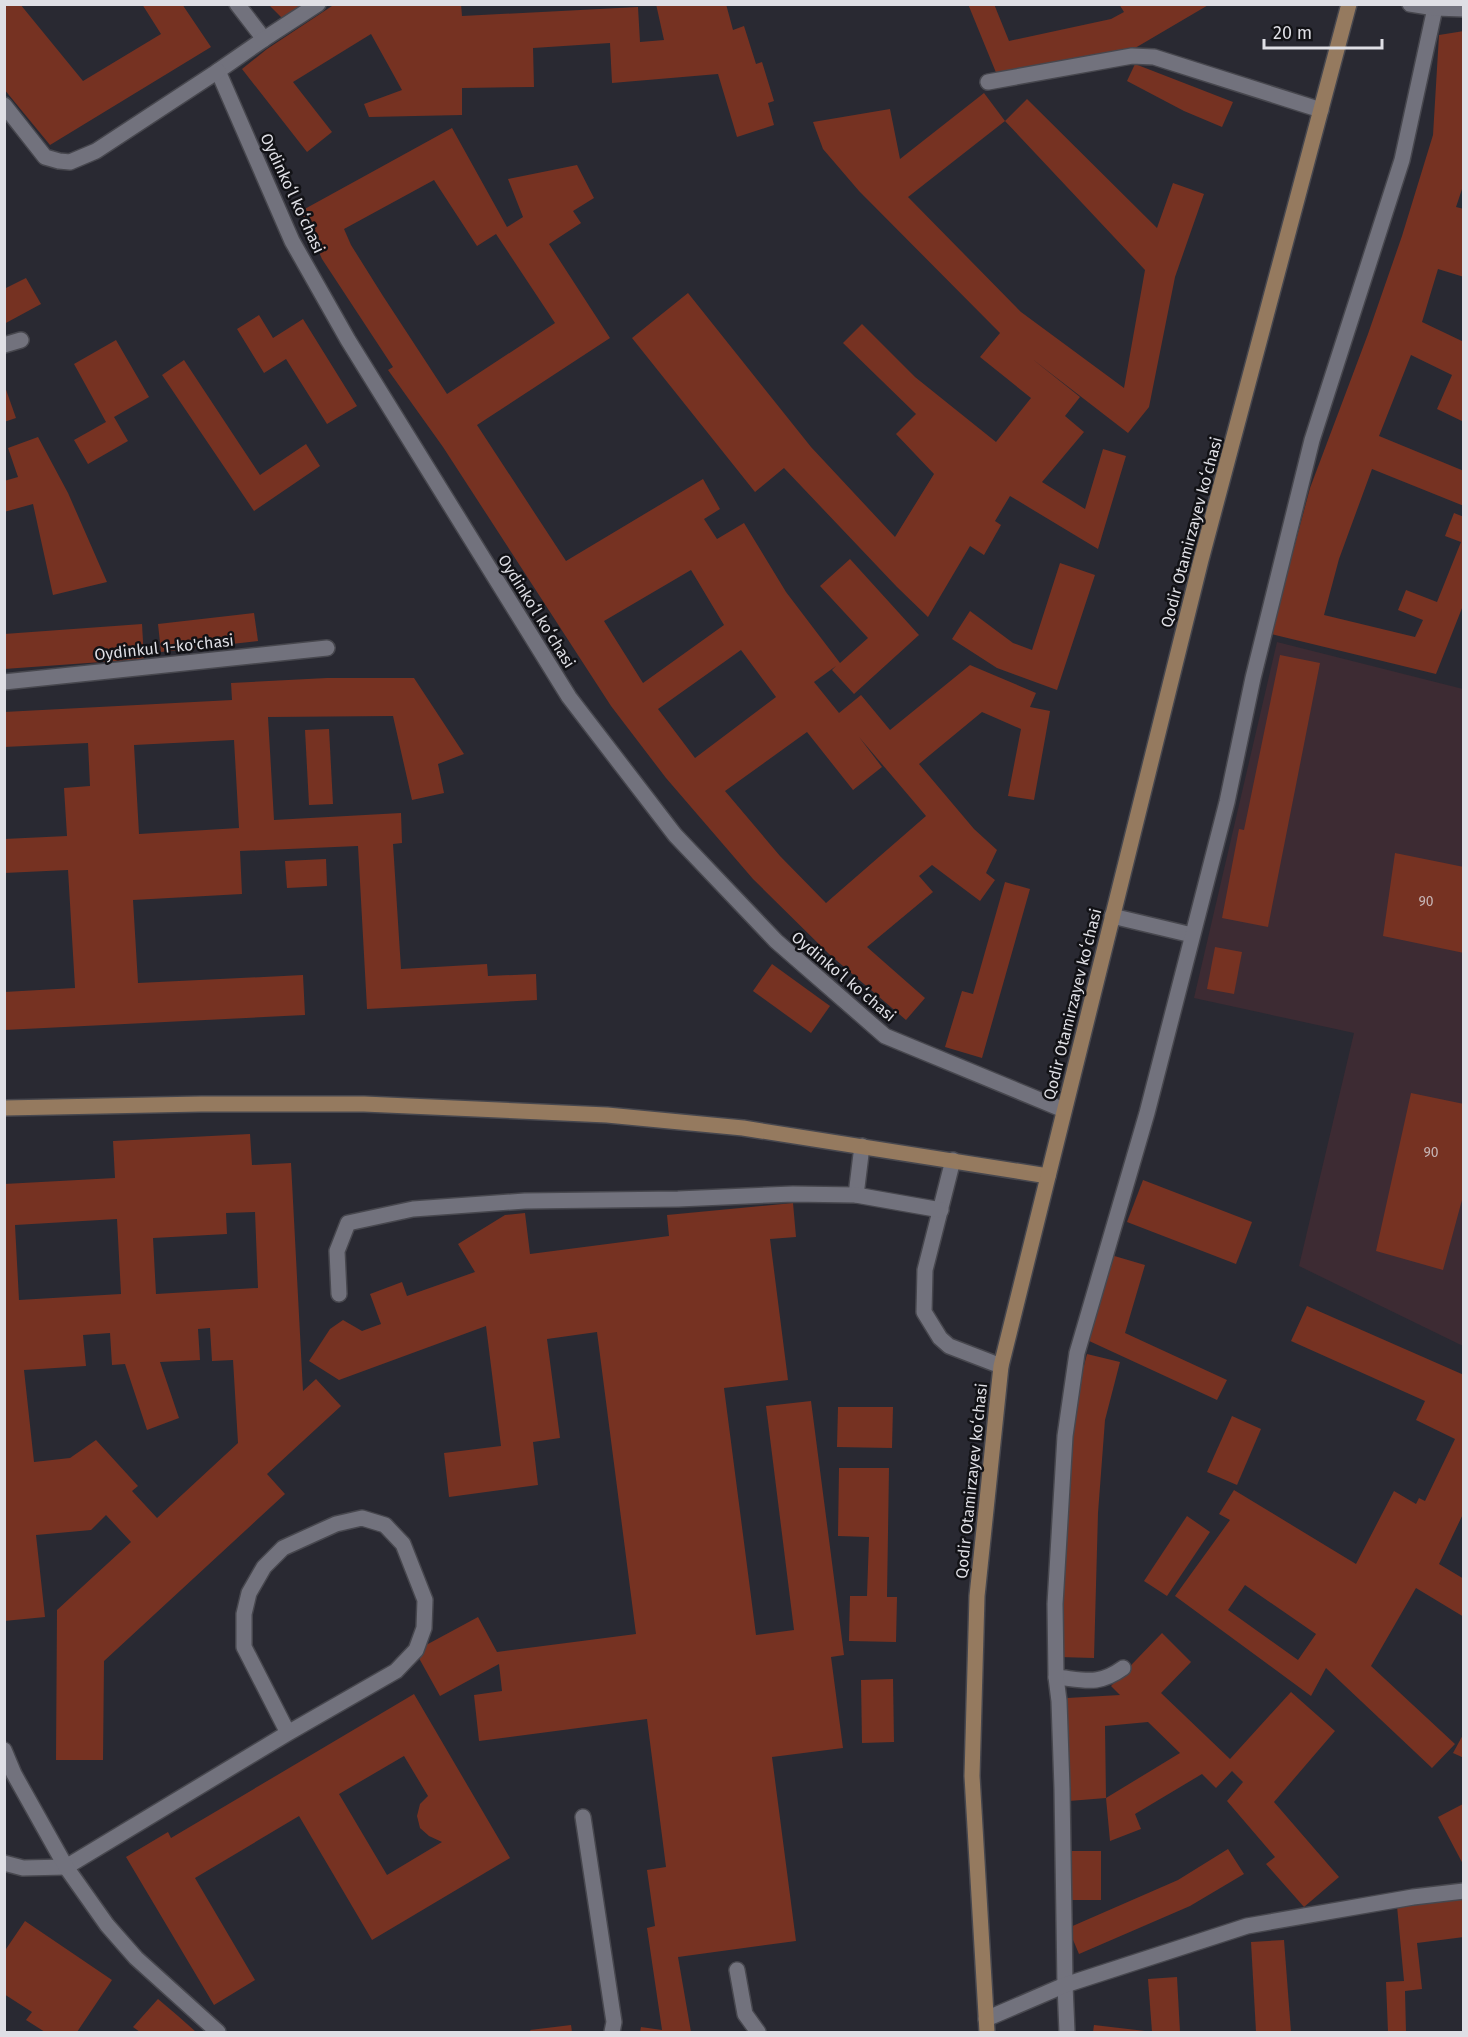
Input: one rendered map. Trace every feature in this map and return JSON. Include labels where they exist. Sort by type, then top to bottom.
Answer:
[{"type":"main road","name":"Qodir Otamirzayev koʻchasi","points":[[986,2026],[972,1776],[977,1596],[1001,1366],[1201,560],[1349,4]]},
{"type":"main road","points":[[4,1108],[201,1104],[364,1104],[608,1115],[743,1128],[1048,1176]]},
{"type":"street","points":[[237,4],[264,39]]},
{"type":"street","points":[[4,105],[45,157],[70,162],[96,152],[318,4]]},
{"type":"street","points":[[1410,4],[1464,9]]},
{"type":"street","points":[[1067,2032],[1062,1788],[1055,1604],[1065,1436],[1077,1353],[1147,1113],[1227,802],[1253,678],[1312,440],[1402,160],[1435,8]]},
{"type":"street","points":[[988,82],[1132,56],[1154,57],[1321,110]]},
{"type":"street","name":"Oydinkoʻl koʻchasi","points":[[218,71],[292,242],[348,340],[568,697],[675,835],[776,941],[885,1036],[1064,1110]]},
{"type":"street","points":[[4,345],[21,340]]},
{"type":"street","name":"Oydinkul 1-ko'chasi","points":[[4,682],[327,648]]},
{"type":"street","points":[[1112,916],[1192,935]]},
{"type":"street","points":[[856,1195],[862,1146]]},
{"type":"street","points":[[953,1160],[925,1270],[924,1312],[940,1338],[949,1346],[1001,1366]]},
{"type":"street","points":[[339,1294],[337,1251],[348,1223],[413,1209],[525,1201],[678,1199],[793,1194],[856,1195],[941,1210]]},
{"type":"street","points":[[4,1863],[23,1868],[66,1867],[288,1733],[396,1671],[416,1650],[424,1628],[425,1600],[403,1544],[386,1525],[362,1518],[336,1524],[283,1548],[264,1567],[249,1593],[244,1614],[244,1647],[288,1733]]},
{"type":"street","points":[[1056,1677],[1093,1681],[1109,1678],[1123,1668]]},
{"type":"street","points":[[4,1750],[14,1774],[66,1867],[107,1925],[136,1958],[218,2032]]},
{"type":"street","points":[[583,1817],[614,2022],[612,2032]]},
{"type":"street","points":[[986,2026],[1065,1985],[1247,1926],[1464,1890]]},
{"type":"street","points":[[737,1970],[746,2014],[758,2032]]},
{"type":"shaded area","points":[[1277,642],[1463,689],[1463,1346],[1299,1266],[1354,1033],[1194,998]]},
{"type":"building","points":[[4,4],[20,4],[83,81],[161,34],[142,4],[182,4],[211,47],[50,145],[4,89]]},
{"type":"building","points":[[268,4],[302,4],[282,18]]},
{"type":"building","points":[[335,4],[461,4],[462,16],[638,7],[640,42],[664,40],[656,4],[726,4],[733,30],[744,26],[756,64],[762,62],[774,101],[768,103],[774,125],[737,137],[718,74],[612,83],[610,43],[533,48],[534,87],[462,88],[462,115],[369,117],[364,104],[402,90],[371,34],[293,82],[332,132],[307,152],[242,69],[267,49]]},
{"type":"building","points":[[968,4],[994,4],[1009,41],[1111,19],[1124,12],[1119,4],[1210,4],[1130,51],[997,75]]},
{"type":"building","points":[[1464,31],[1464,183],[1456,207],[1464,209],[1464,277],[1438,269],[1422,322],[1464,342],[1464,422],[1437,409],[1452,375],[1411,355],[1379,436],[1464,471],[1464,506],[1372,469],[1339,559],[1324,615],[1415,637],[1423,620],[1398,610],[1406,590],[1437,602],[1461,542],[1445,536],[1454,513],[1464,517],[1464,603],[1436,674],[1271,634],[1310,488],[1368,334],[1402,236],[1433,135],[1439,35]]},
{"type":"building","points":[[1135,64],[1233,102],[1222,127],[1184,111],[1127,81]]},
{"type":"building","points":[[984,93],[1005,121],[1027,99],[1157,228],[1173,183],[1204,194],[1175,277],[1149,407],[1128,433],[1031,358],[1080,397],[1065,416],[1084,432],[1042,482],[1085,509],[1103,449],[1126,456],[1098,549],[1010,496],[995,521],[1001,525],[984,555],[970,546],[928,617],[784,468],[755,492],[632,338],[688,293],[811,447],[895,537],[934,474],[896,434],[916,414],[843,343],[862,324],[915,377],[996,442],[1031,398],[980,357],[1000,333],[859,191],[823,149],[813,122],[890,109],[900,159]],"holes":[[[1005,121],[1145,270],[1124,388],[1021,312],[908,197]]]},
{"type":"building","points":[[452,128],[507,227],[523,217],[508,179],[577,165],[594,198],[573,211],[581,223],[549,244],[610,338],[477,425],[566,561],[703,479],[720,509],[704,519],[717,539],[744,523],[786,592],[840,663],[868,638],[820,586],[850,559],[919,635],[854,694],[832,670],[836,666],[814,682],[839,713],[861,695],[890,730],[970,665],[1036,693],[1030,707],[1050,711],[1034,800],[1008,796],[1021,729],[982,712],[919,764],[974,829],[997,850],[986,873],[995,880],[980,901],[932,865],[919,876],[933,892],[867,947],[925,998],[906,1020],[829,954],[753,879],[666,778],[611,706],[443,447],[388,370],[393,367],[322,259],[301,211]],"holes":[[[434,180],[477,246],[496,234],[555,323],[447,394],[351,245],[344,229]],[[691,570],[724,625],[643,683],[604,621]],[[741,650],[776,697],[695,758],[658,709]],[[807,732],[853,790],[882,767],[859,737],[926,816],[826,903],[780,856],[725,791]]]},
{"type":"building","points":[[26,278],[41,304],[4,324],[4,289]]},
{"type":"building","points":[[259,315],[273,338],[303,319],[357,406],[327,424],[286,359],[264,373],[237,329]]},
{"type":"building","points":[[116,340],[149,397],[114,417],[128,441],[88,464],[74,440],[106,422],[74,364]]},
{"type":"building","points":[[184,360],[260,475],[306,444],[320,466],[254,511],[162,375]]},
{"type":"building","points":[[4,384],[16,418],[4,422]]},
{"type":"building","points":[[38,437],[68,493],[107,582],[53,595],[33,504],[4,512],[4,481],[18,477],[8,448]]},
{"type":"building","points":[[1060,563],[1095,575],[1057,690],[997,668],[952,639],[970,611],[1013,643],[1032,650]]},
{"type":"building","points":[[254,613],[258,641],[161,652],[158,624]]},
{"type":"building","points":[[142,624],[144,659],[4,669],[4,634]]},
{"type":"building","points":[[1280,655],[1320,663],[1268,927],[1222,918],[1239,829],[1244,830]]},
{"type":"building","points":[[327,678],[414,678],[464,754],[438,764],[444,793],[412,800],[393,716],[268,717],[274,820],[401,813],[402,843],[393,844],[401,969],[487,964],[488,976],[536,974],[537,1000],[367,1009],[358,846],[240,851],[242,894],[133,900],[138,983],[303,975],[305,1015],[4,1030],[4,992],[75,988],[68,870],[4,873],[4,839],[67,836],[64,788],[90,786],[88,743],[4,747],[4,712],[232,700],[231,683]],"holes":[[[234,740],[239,828],[139,834],[134,745]]]},
{"type":"building","points":[[329,729],[333,804],[309,805],[305,730]]},
{"type":"building","points":[[1395,853],[1464,867],[1464,953],[1383,936]]},
{"type":"building","points":[[326,859],[327,886],[287,888],[285,861]]},
{"type":"building","points":[[1005,882],[1030,889],[982,1058],[945,1047],[962,991],[973,994]]},
{"type":"building","points":[[1215,947],[1242,952],[1234,994],[1207,989]]},
{"type":"building","points":[[772,964],[830,1006],[811,1033],[753,991]]},
{"type":"building","points":[[1411,1093],[1464,1104],[1464,1200],[1462,1200],[1443,1270],[1376,1251]]},
{"type":"building","points":[[250,1134],[252,1165],[291,1163],[303,1391],[316,1379],[341,1406],[267,1474],[285,1494],[104,1661],[103,1760],[56,1760],[57,1610],[131,1542],[106,1515],[91,1530],[36,1535],[45,1617],[4,1621],[4,1184],[115,1178],[113,1141]],"holes":[[[255,1212],[258,1288],[156,1294],[153,1238],[227,1234],[226,1213]],[[117,1219],[121,1294],[19,1300],[15,1225]],[[210,1328],[212,1361],[233,1360],[238,1443],[157,1518],[132,1491],[138,1486],[96,1440],[70,1458],[34,1462],[24,1370],[86,1366],[83,1335],[110,1333],[112,1365],[125,1364],[147,1430],[179,1418],[160,1362],[200,1360],[198,1329]]]},
{"type":"building","points":[[1143,1180],[1252,1222],[1236,1264],[1127,1222]]},
{"type":"building","points":[[793,1203],[796,1237],[770,1239],[788,1380],[724,1388],[756,1635],[794,1630],[766,1406],[811,1401],[844,1655],[831,1657],[843,1748],[772,1757],[796,1941],[678,1957],[691,2032],[640,2032],[641,2027],[662,2030],[647,1928],[655,1926],[647,1870],[666,1867],[647,1719],[479,1741],[474,1695],[502,1691],[499,1664],[440,1696],[415,1651],[478,1617],[497,1652],[636,1634],[597,1332],[547,1339],[560,1438],[533,1442],[538,1485],[449,1497],[444,1453],[501,1446],[486,1326],[339,1380],[309,1361],[330,1329],[343,1320],[362,1331],[381,1324],[370,1294],[402,1282],[407,1296],[475,1272],[458,1244],[505,1215],[525,1213],[530,1254],[669,1236],[667,1215]]},
{"type":"building","points":[[1111,1255],[1145,1265],[1125,1333],[1227,1380],[1217,1400],[1087,1340]]},
{"type":"building","points":[[1307,1306],[1464,1375],[1464,1512],[1439,1564],[1464,1579],[1464,1617],[1416,1588],[1371,1666],[1455,1744],[1432,1768],[1326,1668],[1311,1696],[1175,1596],[1230,1520],[1219,1514],[1234,1490],[1356,1564],[1394,1491],[1416,1504],[1419,1498],[1425,1501],[1455,1439],[1416,1420],[1425,1401],[1291,1341]],"holes":[[[1245,1585],[1316,1634],[1298,1660],[1228,1610]]]},
{"type":"building","points":[[1087,1354],[1120,1362],[1105,1420],[1098,1513],[1094,1658],[1059,1657],[1072,1412]]},
{"type":"building","points":[[838,1407],[893,1407],[892,1448],[837,1447]]},
{"type":"building","points":[[1232,1416],[1261,1429],[1237,1485],[1207,1472]]},
{"type":"building","points":[[839,1468],[889,1468],[887,1597],[897,1597],[896,1642],[849,1641],[850,1596],[867,1596],[869,1537],[838,1536]]},
{"type":"building","points":[[1187,1516],[1210,1532],[1167,1596],[1144,1581]]},
{"type":"building","points":[[1162,1633],[1191,1662],[1161,1693],[1230,1759],[1291,1692],[1335,1731],[1274,1802],[1339,1877],[1304,1907],[1266,1864],[1275,1857],[1227,1801],[1243,1782],[1232,1771],[1216,1788],[1202,1774],[1135,1814],[1141,1829],[1110,1841],[1106,1798],[1069,1801],[1067,1698],[1120,1695],[1111,1686]],"holes":[[[1148,1722],[1180,1753],[1106,1798],[1105,1726]]]},
{"type":"building","points":[[893,1679],[894,1742],[862,1743],[861,1680]]},
{"type":"building","points":[[414,1694],[510,1858],[372,1940],[299,1816],[195,1878],[255,1980],[214,2005],[126,1857],[168,1832],[171,1838]],"holes":[[[404,1756],[428,1796],[420,1804],[417,1816],[420,1828],[429,1836],[442,1842],[387,1875],[339,1794]]]},
{"type":"building","points":[[1464,1733],[1464,1758],[1453,1753]]},
{"type":"building","points":[[1463,1804],[1464,1806],[1464,1866],[1438,1817]]},
{"type":"building","points":[[1228,1849],[1244,1874],[1190,1906],[1079,1954],[1068,1928],[1178,1880]]},
{"type":"building","points":[[1071,1851],[1101,1851],[1101,1900],[1071,1900]]},
{"type":"building","points":[[1464,1897],[1464,1937],[1417,1943],[1422,1989],[1405,1991],[1406,2032],[1388,2032],[1386,1982],[1404,1981],[1397,1906]]},
{"type":"building","points":[[25,1921],[112,1980],[77,2032],[45,2032],[26,2020],[32,2012],[4,1994],[4,1952]]},
{"type":"building","points":[[1284,1940],[1291,2032],[1256,2032],[1251,1942]]},
{"type":"building","points":[[1177,1977],[1180,2032],[1152,2032],[1148,1979]]},
{"type":"building","points":[[158,1999],[196,2032],[140,2032],[133,2027]]},
{"type":"building","points":[[571,2025],[572,2032],[531,2032],[530,2030]]},
{"type":"building","points":[[1094,2025],[1145,2031],[1145,2032],[1093,2032]]}]
